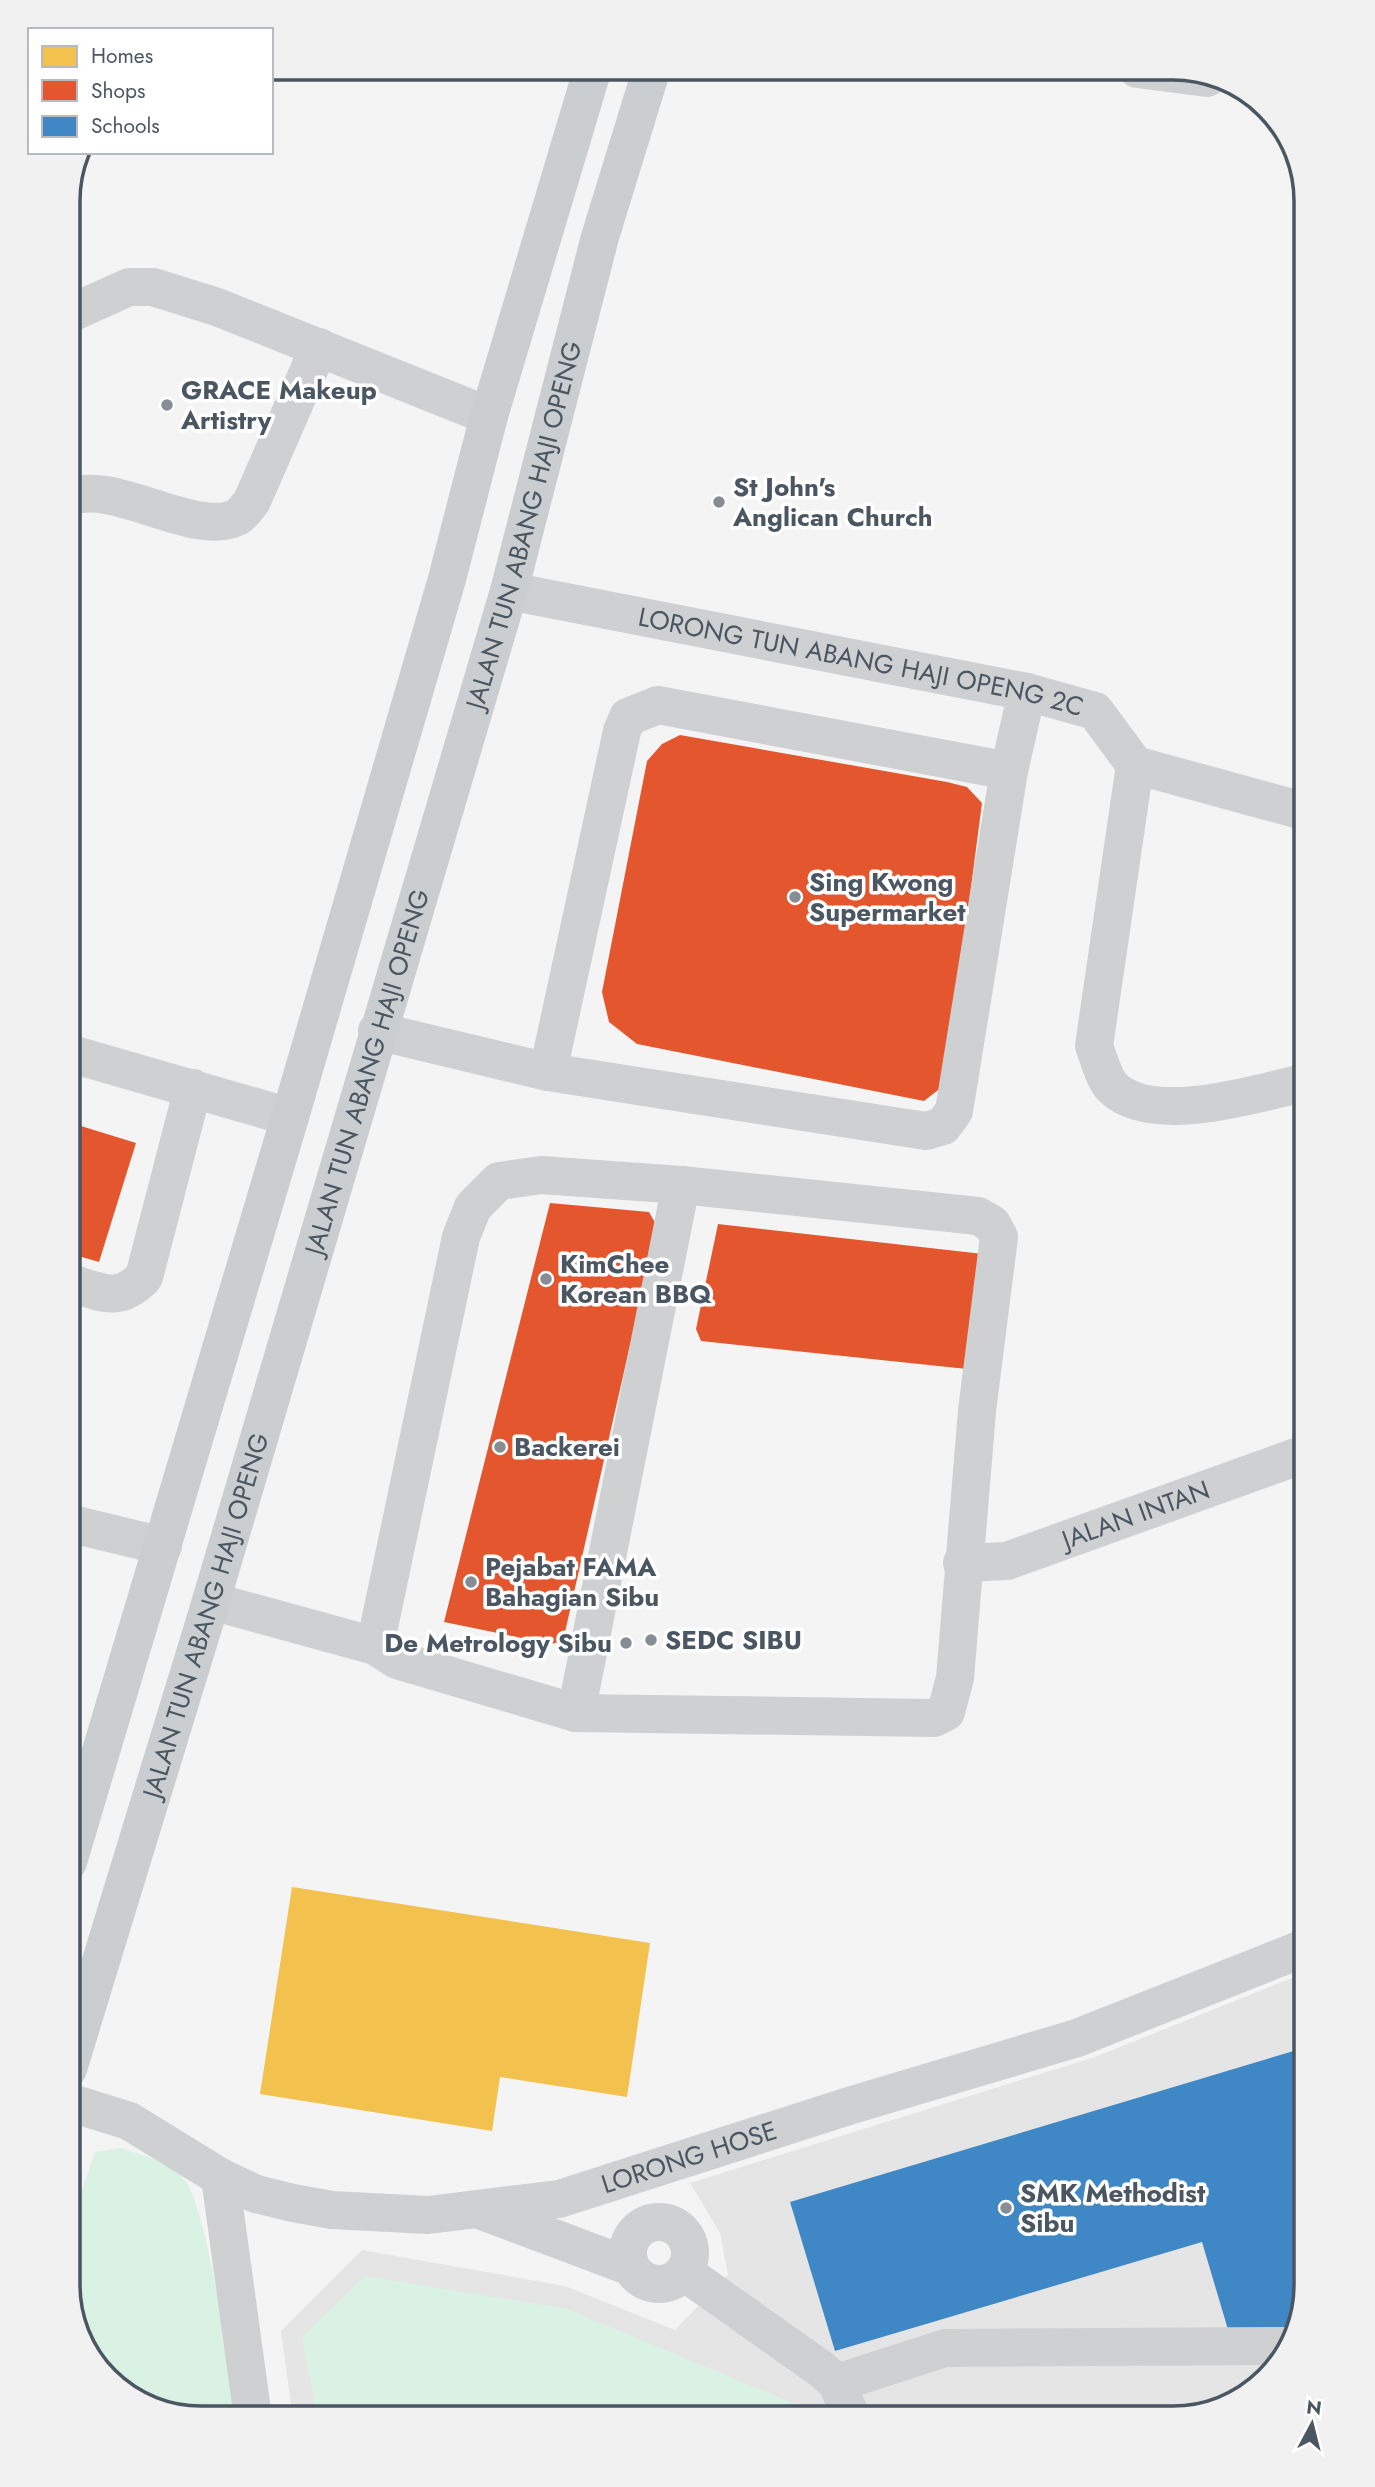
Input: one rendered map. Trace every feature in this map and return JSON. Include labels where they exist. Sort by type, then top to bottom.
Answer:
[{"type":"main road","points":[[80,1821],[290,1117],[447,579],[489,416],[589,80]]},
{"type":"main road","name":"JALAN TUN ABANG HAJI OPENG","points":[[80,2029],[211,1601],[509,591],[600,237],[648,80]]},
{"type":"street","points":[[81,308],[129,287],[153,287],[216,307],[489,416]]},
{"type":"street","points":[[81,496],[101,494],[216,522],[238,517],[253,501],[319,347]]},
{"type":"street","name":"LORONG TUN ABANG HAJI OPENG 2C","points":[[509,591],[1027,692],[1096,711],[1135,765]]},
{"type":"street","points":[[377,1031],[548,1072],[926,1131],[943,1126],[954,1111],[1009,771],[1027,692]]},
{"type":"street","points":[[548,1072],[622,732],[628,717],[658,705],[1009,771]]},
{"type":"street","points":[[1294,808],[1135,765],[1094,1046],[1114,1089],[1148,1105],[1189,1107],[1294,1085]]},
{"type":"street","points":[[81,1057],[290,1117]]},
{"type":"street","points":[[80,1286],[120,1294],[131,1291],[144,1277],[192,1088]]},
{"type":"street","points":[[211,1601],[375,1646],[397,1660],[576,1713],[934,1718],[946,1712],[953,1695],[962,1563],[977,1411],[999,1237],[992,1224],[978,1216],[681,1185],[541,1175],[499,1181],[473,1207],[461,1237],[375,1646]]},
{"type":"street","points":[[576,1713],[681,1185]]},
{"type":"street","name":"JALAN INTAN","points":[[962,1563],[1007,1561],[1294,1458]]},
{"type":"street","points":[[80,1527],[163,1546]]},
{"type":"street","name":"LORONG HOSE","points":[[80,2106],[129,2121],[220,2177],[256,2194],[332,2210],[428,2215],[559,2199],[1077,2038],[1294,1952]]},
{"type":"street","points":[[654,2168],[660,2222]]},
{"type":"street","points":[[220,2177],[251,2406]]},
{"type":"street","points":[[477,2209],[631,2267]]},
{"type":"street","points":[[660,2222],[670,2225],[685,2237],[690,2255],[684,2272],[668,2283],[657,2284],[638,2276],[631,2267],[628,2257],[633,2236],[649,2224],[660,2222]]},
{"type":"street","points":[[684,2272],[821,2369],[837,2383],[847,2406]]},
{"type":"street","points":[[837,2383],[945,2348],[1278,2346]]},
{"type":"shaded area","name":"SMK Methodist Sibu","points":[[1294,1977],[1292,2309],[1282,2339],[1274,2353],[1241,2386],[1220,2397],[1197,2404],[1173,2406],[291,2406],[281,2331],[362,2250],[565,2286],[675,2330],[728,2275],[720,2233],[690,2183],[1095,2057]]},
{"type":"green space","points":[[121,2148],[154,2159],[177,2172],[192,2194],[217,2292],[235,2406],[194,2406],[155,2397],[116,2371],[97,2346],[83,2309],[80,2285],[80,2196],[95,2152]]},
{"type":"green space","points":[[365,2276],[567,2309],[793,2403],[794,2406],[315,2406],[302,2337]]},
{"type":"building: Homes","points":[[292,1887],[650,1943],[627,2097],[500,2077],[492,2131],[260,2094]]},
{"type":"building: Shops","name":"Sing Kwong Supermarket","points":[[680,735],[947,782],[967,787],[982,803],[948,1063],[942,1087],[924,1101],[637,1044],[609,1022],[602,992],[647,761],[662,744]]},
{"type":"building: Shops","points":[[81,1126],[136,1143],[99,1262],[80,1257]]},
{"type":"building: Shops","points":[[550,1203],[649,1212],[657,1226],[563,1641],[551,1644],[444,1622]]},
{"type":"building: Shops","points":[[718,1224],[983,1254],[967,1369],[701,1341],[696,1329]]},
{"type":"building: Schools","points":[[1294,2051],[1292,2309],[1287,2326],[1232,2343],[1202,2242],[835,2351],[790,2202]]},
{"type":"place","name":"GRACE Makeup Artistry","points":[[167,405]]},
{"type":"place","name":"St John's Anglican Church","points":[[719,502]]},
{"type":"place","name":"Sing Kwong Supermarket","points":[[795,897]]},
{"type":"place","name":"KimChee Korean BBQ","points":[[546,1279]]},
{"type":"place","name":"Backerei","points":[[500,1447]]},
{"type":"place","name":"Pejabat FAMA Bahagian Sibu","points":[[471,1582]]},
{"type":"place","name":"SEDC SIBU","points":[[651,1640]]},
{"type":"place","name":"De Metrology Sibu","points":[[626,1643]]},
{"type":"place","name":"SMK Methodist Sibu","points":[[1006,2208]]}]
